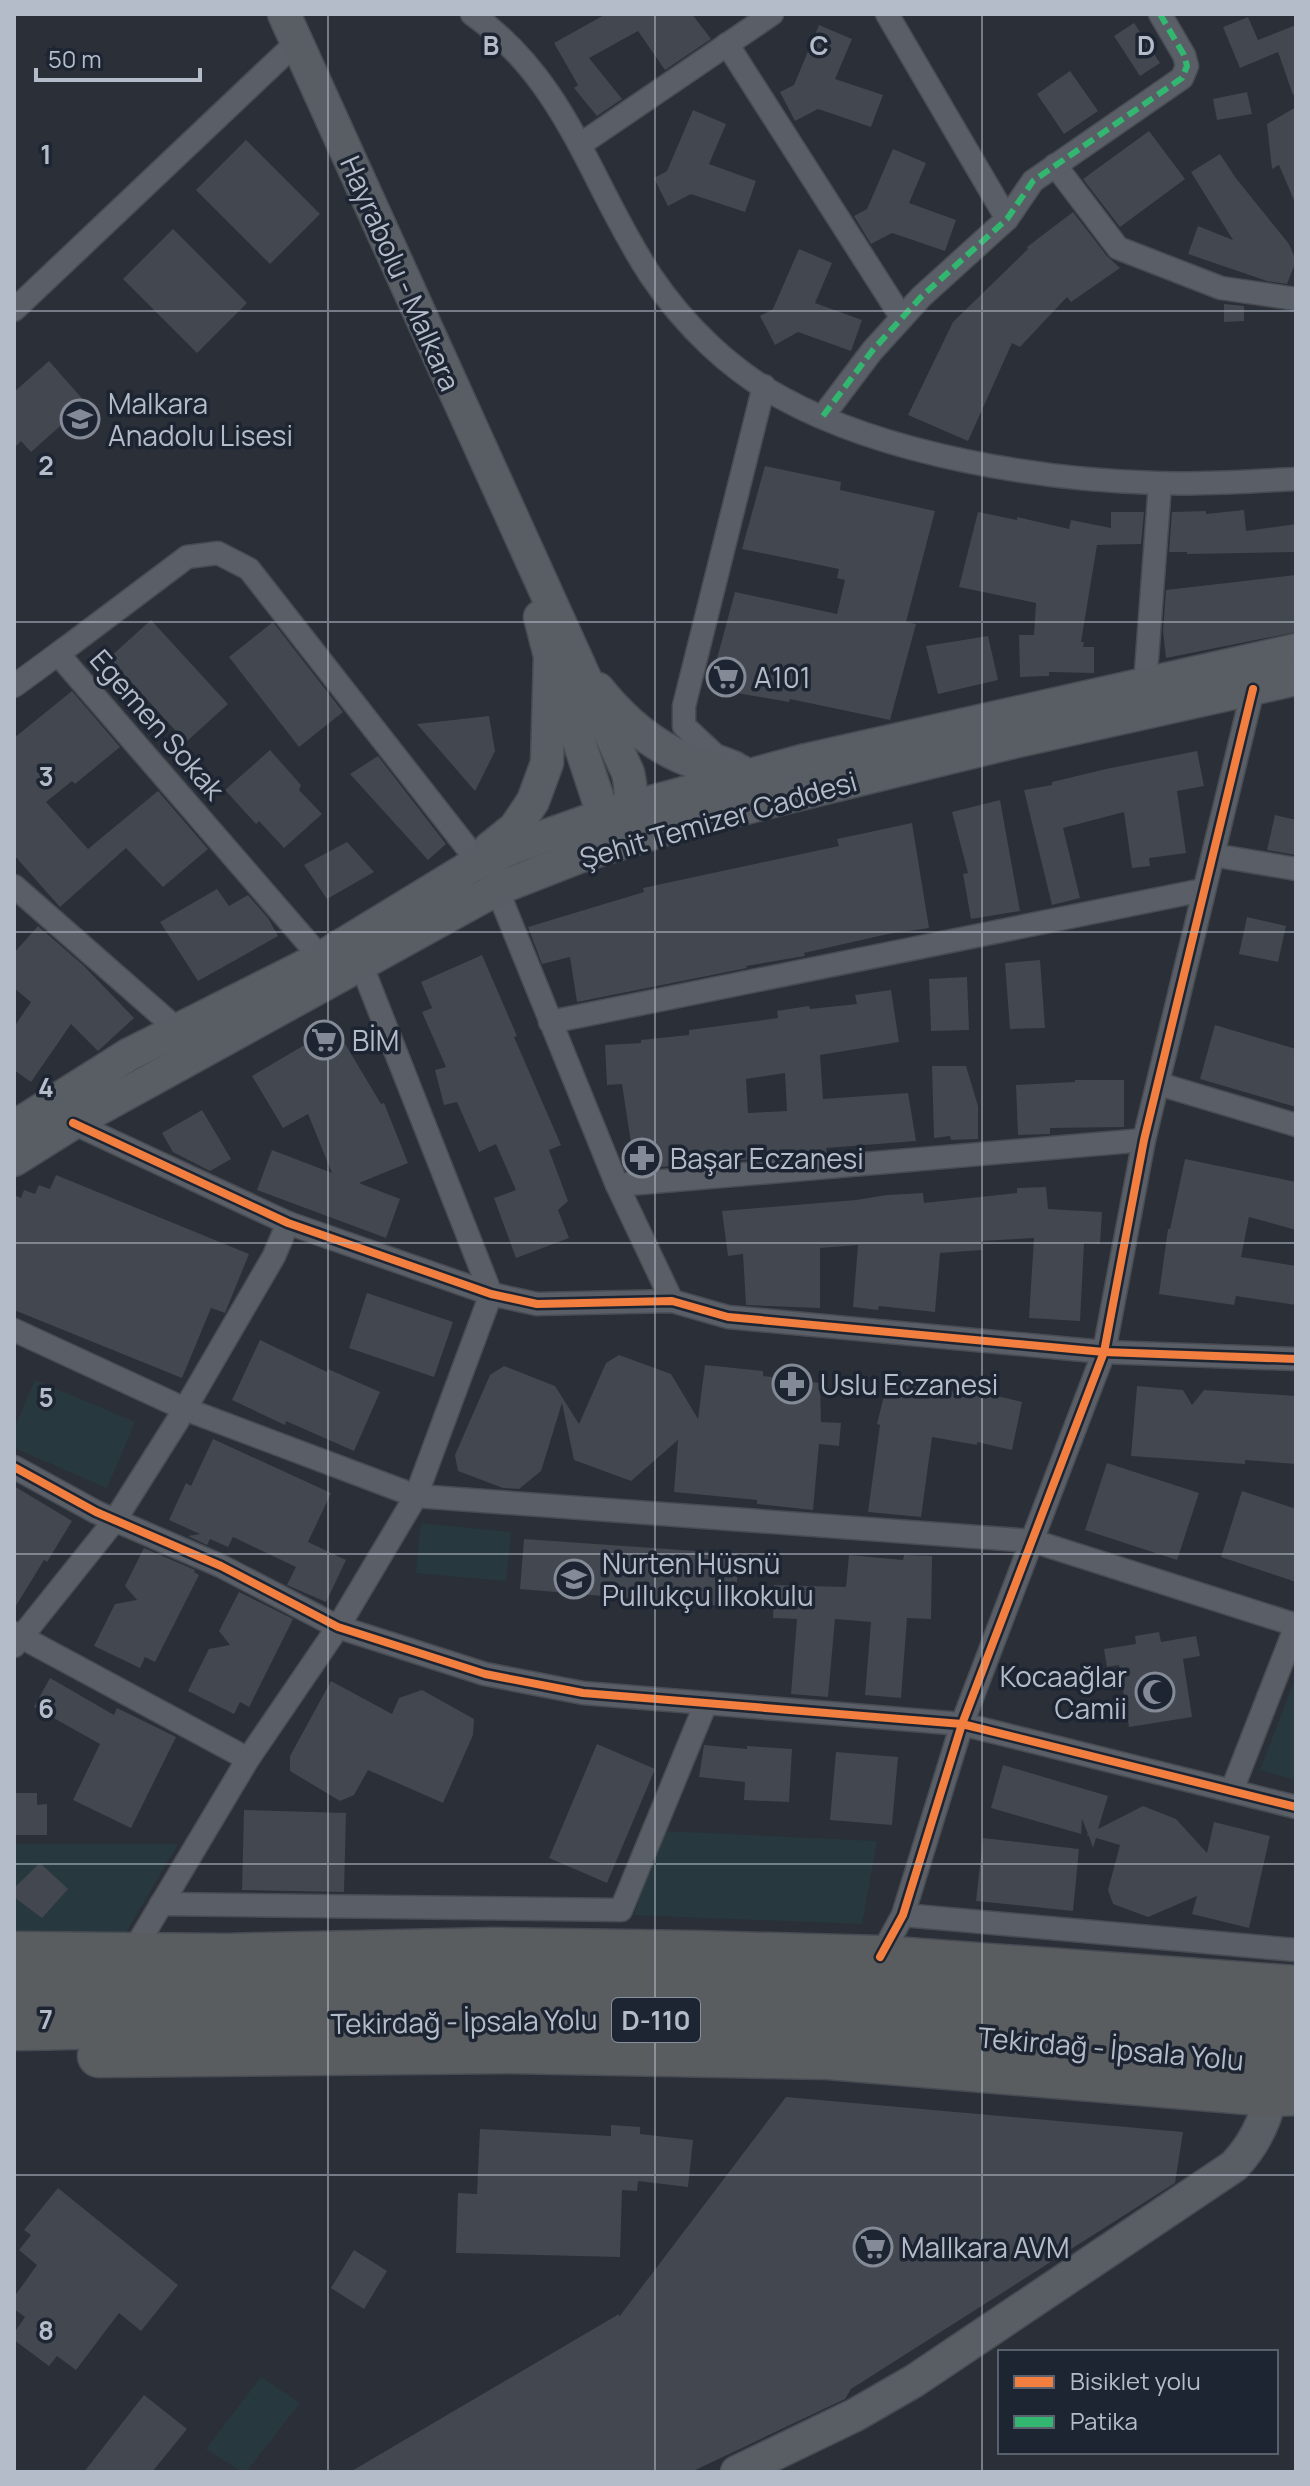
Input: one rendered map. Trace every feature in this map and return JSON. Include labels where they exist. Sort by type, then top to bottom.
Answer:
[{"type":"highway","points":[[14,1953],[226,1955],[494,1949],[880,1957],[1296,1987]]},
{"type":"highway","points":[[1139,1978],[1296,2000]]},
{"type":"highway","name":"Tekirdağ - İpsala Yolu","points":[[14,1994],[208,1987],[682,1984],[820,1989],[1040,2004],[1296,2028]]},
{"type":"highway","name":"Tekirdağ - İpsala Yolu","points":[[14,2029],[524,2019],[681,2020],[1054,2040],[1290,2089]]},
{"type":"highway","points":[[14,2056],[510,2052],[829,2058],[1290,2089]]},
{"type":"main road","name":"Hayrabolu - Malkara","points":[[290,28],[517,533],[562,654]]},
{"type":"main road","name":"Şehit Temizer Caddesi","points":[[15,1125],[128,1055],[321,958],[473,863],[512,848],[759,772],[1296,650]]},
{"type":"main road","points":[[562,654],[617,711],[666,751],[708,768],[759,772]]},
{"type":"main road","points":[[562,654],[600,805],[634,829],[675,826]]},
{"type":"main road","points":[[473,863],[515,828],[533,801],[547,763],[562,654]]},
{"type":"main road","name":"Şehit Temizer Caddesi","points":[[14,1160],[73,1123],[497,889],[581,856],[675,826],[979,750],[1296,679]]},
{"type":"main road","points":[[581,856],[604,842],[619,816]]},
{"type":"main road","points":[[737,2472],[855,2415],[914,2381],[1234,2166],[1248,2152],[1290,2089]]},
{"type":"street","points":[[472,14],[504,39],[547,90],[581,144],[650,275],[679,313],[710,345],[782,398],[903,447],[1034,473],[1160,484],[1296,479]]},
{"type":"street","points":[[581,144],[727,44],[743,22],[772,14]]},
{"type":"street","points":[[887,14],[1007,219]]},
{"type":"street","points":[[823,416],[872,351],[921,297],[1007,219],[1033,181],[1182,78],[1187,66],[1184,55],[1160,14]]},
{"type":"street","points":[[14,310],[290,28]]},
{"type":"street","points":[[727,44],[902,318]]},
{"type":"street","points":[[1055,165],[1118,248],[1221,288],[1296,299]]},
{"type":"street","points":[[759,772],[715,755],[684,726],[684,706],[764,386]]},
{"type":"street","points":[[1145,685],[1160,484]]},
{"type":"street","name":"Egemen Sokak","points":[[321,958],[58,654],[187,557],[218,553],[249,569],[473,863]]},
{"type":"street","points":[[14,686],[66,648]]},
{"type":"street","points":[[880,1957],[903,1915],[962,1724],[1104,1352],[1144,1140],[1253,689]]},
{"type":"street","points":[[1213,855],[1296,869]]},
{"type":"street","points":[[14,886],[178,1030]]},
{"type":"street","points":[[497,889],[617,1185],[672,1301]]},
{"type":"street","points":[[550,1022],[1203,890]]},
{"type":"street","points":[[131,1955],[248,1759],[338,1627],[416,1496],[491,1294],[361,964]]},
{"type":"street","points":[[1159,1084],[1296,1125]]},
{"type":"street","points":[[73,1123],[288,1223],[491,1294],[537,1304],[672,1301],[728,1317],[1104,1352],[1296,1359]]},
{"type":"street","points":[[617,1185],[1144,1140]]},
{"type":"street","points":[[248,1759],[16,1638],[115,1520],[185,1409],[274,1256],[288,1223]]},
{"type":"street","points":[[14,1330],[185,1409],[416,1496],[1033,1541],[1296,1625],[1232,1790]]},
{"type":"street","points":[[14,1467],[96,1512],[221,1566],[338,1627],[485,1674],[583,1693],[962,1724],[1296,1807]]},
{"type":"street","points":[[614,1951],[621,1910],[706,1703]]},
{"type":"street","points":[[161,1904],[621,1910]]},
{"type":"street","points":[[903,1915],[1296,1950]]},
{"type":"shaded area","points":[[35,1380],[135,1422],[107,1488],[14,1448],[14,1429]]},
{"type":"shaded area","points":[[421,1523],[511,1532],[506,1581],[416,1573]]},
{"type":"shaded area","points":[[1296,1676],[1296,1780],[1260,1770]]},
{"type":"shaded area","points":[[662,1831],[877,1841],[862,1924],[634,1915]]},
{"type":"shaded area","points":[[14,1844],[178,1844],[126,1932],[14,1935]]},
{"type":"shaded area","points":[[261,2377],[300,2403],[246,2472],[242,2472],[206,2449]]},
{"type":"building","points":[[606,14],[692,14],[711,39],[665,70],[638,31],[589,58],[622,99],[597,116],[574,88],[578,85],[554,43]]},
{"type":"building","points":[[1248,17],[1258,40],[1296,25],[1296,94],[1293,95],[1278,52],[1240,68],[1223,27]]},
{"type":"building","points":[[1134,23],[1160,63],[1140,76],[1114,36]]},
{"type":"building","points":[[819,25],[852,39],[835,79],[883,95],[871,127],[818,109],[795,121],[780,92],[794,85]]},
{"type":"building","points":[[1070,71],[1098,111],[1064,134],[1037,94]]},
{"type":"building","points":[[1247,92],[1252,114],[1217,120],[1213,99]]},
{"type":"building","points":[[1296,107],[1296,205],[1279,165],[1272,169],[1267,124]]},
{"type":"building","points":[[693,110],[726,124],[709,164],[756,181],[745,212],[691,194],[668,206],[654,178],[667,171]]},
{"type":"building","points":[[1149,131],[1185,179],[1120,227],[1083,179]]},
{"type":"building","points":[[246,140],[320,214],[270,264],[196,190]]},
{"type":"building","points":[[893,149],[926,163],[909,203],[956,220],[945,251],[892,233],[871,244],[854,216],[867,209]]},
{"type":"building","points":[[1220,154],[1289,244],[1296,261],[1287,284],[1267,281],[1188,254],[1198,226],[1233,240],[1191,172]]},
{"type":"building","points":[[1073,212],[1120,268],[1071,302],[1067,297],[1020,347],[1012,343],[968,441],[908,415],[953,322],[1027,247]]},
{"type":"building","points":[[173,229],[247,303],[197,353],[123,279]]},
{"type":"building","points":[[799,249],[832,263],[815,303],[862,320],[851,351],[798,332],[775,345],[760,316],[773,309]]},
{"type":"building","points":[[1224,304],[1244,306],[1244,321],[1224,322]]},
{"type":"building","points":[[49,361],[86,403],[31,452],[21,441],[14,448],[14,392]]},
{"type":"building","points":[[765,466],[841,482],[840,490],[935,511],[906,622],[916,624],[890,720],[790,699],[789,702],[709,688],[735,592],[837,614],[845,580],[837,578],[839,569],[742,549]]},
{"type":"building","points":[[1244,510],[1246,531],[1296,524],[1296,552],[1169,552],[1172,512],[1206,511],[1206,514]]},
{"type":"building","points":[[978,512],[1069,529],[1071,520],[1111,528],[1111,512],[1144,512],[1141,544],[1097,545],[1081,642],[1084,642],[1083,647],[1094,647],[1094,673],[1049,672],[1049,676],[1020,677],[1019,635],[1034,635],[1036,603],[959,587]]},
{"type":"building","points":[[1296,575],[1296,632],[1166,658],[1163,631],[1166,590]]},
{"type":"building","points":[[151,620],[228,704],[186,742],[109,658]]},
{"type":"building","points":[[273,622],[343,712],[299,747],[229,657]]},
{"type":"building","points":[[988,636],[998,680],[938,694],[926,646]]},
{"type":"building","points":[[72,691],[120,747],[75,784],[72,781],[46,802],[88,849],[158,791],[208,849],[163,887],[126,848],[60,907],[14,855],[14,738]]},
{"type":"building","points":[[489,716],[495,751],[475,791],[417,724]]},
{"type":"building","points":[[270,750],[301,785],[299,790],[322,814],[284,848],[259,821],[256,824],[225,790]]},
{"type":"building","points":[[1197,751],[1204,786],[1177,791],[1186,853],[1149,858],[1150,866],[1132,868],[1124,812],[1063,828],[1080,898],[1052,905],[1024,790],[1106,769]]},
{"type":"building","points":[[378,756],[446,844],[428,860],[350,774]]},
{"type":"building","points":[[1000,800],[1020,911],[971,919],[963,874],[968,873],[952,812]]},
{"type":"building","points":[[1275,815],[1296,820],[1296,855],[1267,850]]},
{"type":"building","points":[[912,823],[929,928],[888,934],[804,953],[805,956],[577,1002],[570,957],[542,964],[528,927],[644,892],[643,888],[839,846],[837,839]]},
{"type":"building","points":[[347,842],[374,872],[327,899],[304,865]]},
{"type":"building","points":[[217,889],[229,906],[248,895],[268,918],[278,936],[198,981],[160,922]]},
{"type":"building","points":[[1247,917],[1286,926],[1278,962],[1239,954]]},
{"type":"building","points":[[38,926],[83,965],[134,1018],[98,1051],[71,1024],[31,1082],[14,1070],[14,1027],[31,1002],[14,988],[14,953]]},
{"type":"building","points":[[482,955],[561,1145],[549,1150],[568,1201],[558,1210],[569,1238],[516,1258],[494,1198],[516,1190],[496,1144],[479,1152],[457,1102],[444,1105],[435,1070],[446,1067],[422,1012],[432,1008],[421,982]]},
{"type":"building","points":[[1040,960],[1045,1028],[1010,1029],[1005,963]]},
{"type":"building","points":[[967,977],[969,1030],[931,1031],[929,979]]},
{"type":"building","points":[[891,990],[899,1042],[820,1055],[823,1099],[908,1093],[916,1141],[826,1148],[827,1153],[635,1169],[622,1084],[607,1085],[605,1045],[641,1043],[641,1040],[689,1035],[689,1030],[778,1018],[777,1011],[857,1004],[855,995]],"holes":[[[785,1073],[787,1111],[748,1113],[746,1079]]]},
{"type":"building","points":[[1215,1025],[1296,1049],[1296,1107],[1200,1079]]},
{"type":"building","points":[[335,1027],[381,1104],[384,1103],[408,1163],[359,1183],[400,1199],[386,1238],[257,1190],[272,1150],[332,1173],[308,1114],[283,1128],[252,1076]]},
{"type":"building","points":[[932,1066],[966,1066],[978,1106],[978,1139],[934,1138]]},
{"type":"building","points":[[1124,1080],[1124,1127],[1050,1128],[1050,1134],[1018,1135],[1016,1085]]},
{"type":"building","points":[[202,1110],[231,1159],[210,1171],[173,1152],[162,1133]]},
{"type":"building","points":[[1185,1159],[1296,1182],[1296,1230],[1249,1217],[1241,1257],[1296,1266],[1296,1305],[1236,1296],[1234,1305],[1159,1294],[1168,1229]]},
{"type":"building","points":[[56,1175],[249,1254],[225,1313],[211,1308],[182,1378],[14,1310],[14,1195],[21,1198],[24,1190],[35,1194],[39,1185],[50,1189]]},
{"type":"building","points":[[1046,1187],[1048,1209],[1102,1212],[1100,1244],[1084,1243],[1080,1321],[1029,1318],[1034,1238],[981,1241],[982,1250],[940,1253],[935,1312],[879,1306],[878,1310],[853,1307],[858,1245],[820,1248],[820,1308],[746,1305],[743,1254],[728,1256],[722,1211],[923,1193],[924,1203],[1017,1193],[1017,1188]]},
{"type":"building","points":[[367,1293],[453,1322],[434,1377],[349,1348]]},
{"type":"building","points":[[260,1340],[327,1372],[328,1369],[380,1392],[354,1451],[286,1421],[285,1425],[232,1400]]},
{"type":"building","points":[[619,1355],[671,1374],[698,1419],[705,1365],[763,1371],[763,1376],[820,1383],[821,1422],[841,1423],[839,1446],[819,1444],[813,1510],[757,1504],[757,1500],[674,1492],[678,1440],[631,1481],[574,1460],[562,1403],[541,1471],[519,1489],[503,1488],[458,1471],[455,1455],[490,1375],[504,1366],[555,1386],[579,1424],[606,1363]]},
{"type":"building","points":[[889,1375],[908,1380],[907,1385],[958,1392],[960,1384],[986,1388],[985,1393],[1022,1402],[1012,1450],[932,1437],[921,1517],[868,1512],[880,1425],[877,1424]]},
{"type":"building","points":[[1137,1386],[1183,1390],[1192,1405],[1204,1390],[1296,1396],[1296,1464],[1245,1460],[1245,1464],[1131,1456]]},
{"type":"building","points":[[213,1439],[331,1493],[308,1542],[346,1560],[326,1602],[287,1585],[296,1567],[233,1537],[228,1547],[210,1539],[207,1545],[188,1536],[200,1534],[169,1520],[186,1483],[191,1486]]},
{"type":"building","points":[[1107,1463],[1199,1493],[1177,1560],[1085,1530]]},
{"type":"building","points":[[14,1486],[72,1521],[14,1609]]},
{"type":"building","points":[[1242,1491],[1296,1509],[1296,1582],[1221,1557]]},
{"type":"building","points":[[524,1539],[739,1554],[735,1607],[520,1589]]},
{"type":"building","points":[[144,1548],[195,1570],[199,1575],[155,1662],[145,1657],[140,1668],[94,1646],[115,1604],[137,1600],[125,1586]]},
{"type":"building","points":[[849,1555],[903,1560],[904,1555],[932,1556],[931,1619],[907,1618],[901,1698],[865,1695],[871,1622],[835,1619],[828,1697],[791,1694],[797,1619],[773,1618],[774,1585],[846,1587]]},
{"type":"building","points":[[239,1592],[293,1619],[249,1707],[240,1702],[234,1714],[188,1691],[209,1649],[230,1645],[219,1631]]},
{"type":"building","name":"Kocaağlar Camii","points":[[1159,1632],[1161,1642],[1196,1636],[1200,1656],[1183,1659],[1192,1717],[1129,1727],[1119,1665],[1107,1667],[1104,1649],[1136,1644],[1135,1636]]},
{"type":"building","points":[[50,1678],[114,1715],[117,1708],[176,1737],[131,1828],[73,1800],[100,1744],[34,1707]]},
{"type":"building","points":[[331,1681],[392,1714],[399,1698],[422,1690],[474,1719],[473,1735],[443,1803],[368,1770],[354,1795],[340,1801],[290,1771],[290,1756]]},
{"type":"building","points":[[597,1744],[655,1769],[607,1883],[549,1858]]},
{"type":"building","points":[[704,1745],[792,1749],[789,1802],[744,1800],[745,1782],[699,1777]]},
{"type":"building","points":[[836,1752],[898,1757],[892,1825],[830,1820]]},
{"type":"building","points":[[1003,1765],[1108,1796],[1098,1829],[1143,1806],[1176,1819],[1207,1853],[1214,1822],[1270,1836],[1249,1928],[1192,1914],[1197,1896],[1148,1917],[1113,1904],[1108,1890],[1120,1845],[1096,1838],[1093,1848],[1082,1819],[1081,1834],[991,1808]]},
{"type":"building","points":[[14,1793],[37,1793],[37,1805],[47,1804],[47,1835],[14,1835]]},
{"type":"building","points":[[244,1810],[346,1813],[344,1892],[242,1890]]},
{"type":"building","points":[[983,1838],[1079,1849],[1073,1911],[976,1901]]},
{"type":"building","points":[[40,1863],[68,1889],[42,1918],[14,1897],[14,1888]]},
{"type":"building","name":"Mallkara AVM","points":[[786,2097],[1183,2132],[1175,2183],[851,2389],[845,2399],[691,2472],[350,2472],[619,2314],[619,2317]]},
{"type":"building","points":[[611,2125],[640,2127],[640,2134],[693,2140],[688,2187],[638,2181],[637,2191],[622,2190],[620,2257],[456,2253],[458,2193],[477,2194],[480,2129],[611,2136]]},
{"type":"building","points":[[58,2188],[178,2285],[141,2331],[119,2313],[76,2370],[57,2356],[49,2366],[14,2340],[14,2333],[25,2317],[14,2309],[14,2297],[37,2265],[19,2250],[31,2235],[24,2230]]},
{"type":"building","points":[[354,2250],[387,2271],[364,2309],[331,2288]]},
{"type":"building","points":[[144,2395],[187,2429],[152,2472],[84,2472]]},
{"type":"marked path","points":[[823,416],[872,351],[921,297],[1007,219],[1033,181],[1182,78],[1187,66],[1184,55],[1160,14]]},
{"type":"cycle path","points":[[880,1957],[903,1915],[962,1724],[1104,1352],[1144,1140],[1253,689]]},
{"type":"cycle path","points":[[73,1123],[288,1223],[491,1294],[537,1304],[672,1301],[728,1317],[1104,1352],[1296,1359]]},
{"type":"cycle path","points":[[14,1467],[96,1512],[221,1566],[338,1627],[485,1674],[583,1693],[962,1724],[1296,1807]]},
{"type":"place","name":"Malkara Anadolu Lisesi","points":[[80,419]]},
{"type":"place","name":"A101","points":[[726,677]]},
{"type":"place","name":"BİM","points":[[324,1040]]},
{"type":"place","name":"Başar Eczanesi","points":[[642,1158]]},
{"type":"place","name":"Uslu Eczanesi","points":[[792,1384]]},
{"type":"place","name":"Nurten Hüsnü Pullukçu İlkokulu","points":[[574,1579]]},
{"type":"place","name":"Kocaağlar Camii","points":[[1155,1692]]},
{"type":"place","name":"Mallkara AVM","points":[[873,2247]]}]
